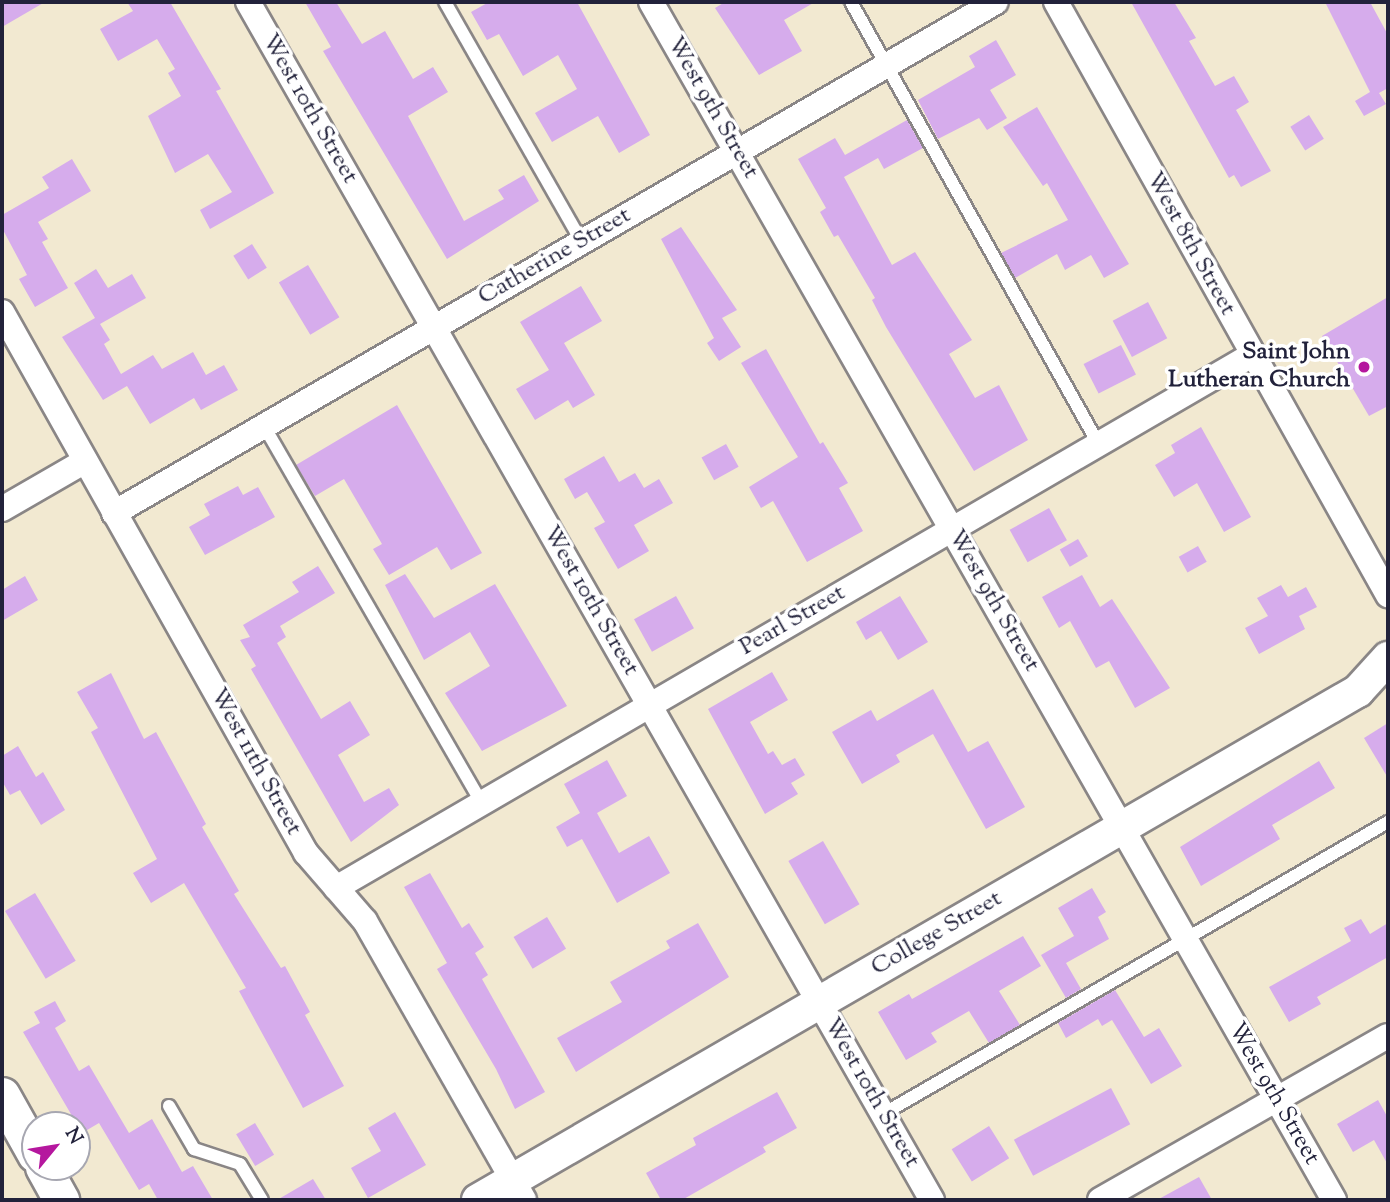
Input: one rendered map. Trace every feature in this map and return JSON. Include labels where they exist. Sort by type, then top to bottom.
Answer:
[{"type":"main road","points":[[2,1095],[21,1129]]},
{"type":"main road","points":[[51,1181],[61,1200]]},
{"type":"street","name":"West 10th Street","points":[[248,2],[932,1200]]},
{"type":"street","name":"West 9th Street","points":[[651,2],[1334,1200]]},
{"type":"street","name":"Catherine Street","points":[[114,513],[996,2]]},
{"type":"street","name":"West 8th Street","points":[[1056,2],[1250,356],[1388,595]]},
{"type":"street","name":"West 11th Street","points":[[2,312],[306,853],[365,921],[518,1190]]},
{"type":"street","name":"Pearl Street","points":[[336,888],[1250,356]]},
{"type":"street","points":[[2,509],[85,461]]},
{"type":"street","name":"College Street","points":[[478,1200],[518,1190],[820,1002],[1358,691],[1388,658]]},
{"type":"street","points":[[1100,1200],[1388,1035]]},
{"type":"lane","points":[[445,2],[582,242]]},
{"type":"lane","points":[[851,2],[1098,443]]},
{"type":"lane","points":[[264,426],[482,804]]},
{"type":"lane","points":[[883,1114],[1388,822]]},
{"type":"lane","points":[[169,1106],[194,1149],[240,1164],[262,1200]]},
{"type":"building","points":[[2,2],[45,2],[2,27]]},
{"type":"building","points":[[127,2],[170,2],[221,89],[216,91],[274,193],[210,229],[200,210],[232,192],[208,154],[175,173],[148,116],[181,96],[168,73],[175,69],[157,39],[118,61],[100,29],[133,11]]},
{"type":"building","points":[[305,2],[336,2],[362,44],[385,31],[413,79],[433,67],[448,92],[408,116],[464,221],[504,199],[498,190],[524,175],[539,201],[447,259],[323,51],[331,47]]},
{"type":"building","points":[[489,2],[577,2],[650,135],[619,153],[598,116],[552,142],[535,113],[577,89],[558,55],[523,76],[499,34],[487,40],[471,12]]},
{"type":"building","points":[[725,2],[815,2],[784,20],[802,51],[759,75],[715,8]]},
{"type":"building","points":[[1131,2],[1174,2],[1196,38],[1189,41],[1215,86],[1234,76],[1249,102],[1236,110],[1271,171],[1241,187],[1234,175],[1229,178]]},
{"type":"building","points":[[1325,2],[1370,2],[1388,35],[1388,88],[1379,93],[1386,104],[1364,116],[1355,101],[1370,92]]},
{"type":"building","points":[[996,40],[1016,75],[990,90],[1007,118],[987,130],[979,118],[938,139],[918,100],[975,67],[969,56]]},
{"type":"building","points":[[1037,107],[1129,264],[1104,278],[1091,255],[1065,270],[1057,254],[1015,278],[1001,253],[1068,220],[1047,183],[1043,186],[1003,127]]},
{"type":"building","points":[[1309,115],[1324,139],[1305,150],[1290,127]]},
{"type":"building","points":[[907,120],[923,148],[884,169],[878,158],[844,177],[892,265],[915,252],[972,340],[949,354],[975,398],[999,385],[1028,440],[974,471],[886,327],[872,300],[875,298],[838,235],[834,237],[820,212],[826,208],[798,159],[835,138],[845,155]]},
{"type":"building","points":[[72,159],[91,191],[38,222],[48,239],[42,242],[68,288],[35,307],[19,279],[27,275],[2,228],[2,215],[49,188],[42,177]]},
{"type":"building","points":[[681,227],[737,310],[722,318],[741,347],[719,361],[707,343],[714,338],[661,239]]},
{"type":"building","points":[[252,244],[267,268],[248,279],[233,256]]},
{"type":"building","points":[[308,265],[339,317],[310,335],[279,283]]},
{"type":"building","points":[[96,269],[108,288],[132,274],[146,298],[100,324],[110,340],[104,344],[121,374],[153,355],[162,369],[193,352],[206,375],[224,365],[238,390],[201,410],[194,398],[150,424],[127,386],[103,400],[62,337],[95,318],[74,283]]},
{"type":"building","points":[[581,286],[602,321],[564,343],[595,395],[573,408],[568,400],[535,420],[516,389],[549,370],[520,322]]},
{"type":"building","name":"Saint John Lutheran Church","points":[[1388,297],[1388,406],[1369,416],[1322,336]]},
{"type":"building","points":[[1148,302],[1167,338],[1132,357],[1113,321]]},
{"type":"building","points":[[1121,345],[1136,374],[1099,393],[1084,364]]},
{"type":"building","points":[[766,349],[820,444],[823,442],[848,483],[839,488],[863,531],[807,562],[773,501],[761,508],[749,487],[798,457],[741,363]]},
{"type":"building","points":[[397,405],[482,553],[451,570],[437,547],[389,575],[373,549],[382,544],[344,479],[315,496],[296,465]]},
{"type":"building","points":[[1201,427],[1251,517],[1224,532],[1197,483],[1174,497],[1155,465],[1175,453],[1171,445]]},
{"type":"building","points":[[726,444],[739,467],[714,480],[702,458]]},
{"type":"building","points":[[604,456],[619,482],[635,473],[644,488],[659,479],[673,503],[634,525],[649,551],[618,569],[594,528],[605,522],[587,492],[575,499],[564,479]]},
{"type":"building","points":[[238,486],[243,495],[258,487],[275,517],[205,555],[189,527],[210,515],[204,504]]},
{"type":"building","points":[[1049,508],[1067,540],[1028,562],[1010,530]]},
{"type":"building","points":[[1078,539],[1088,556],[1070,567],[1060,550]]},
{"type":"building","points":[[1198,546],[1207,562],[1187,572],[1179,557]]},
{"type":"building","points":[[318,566],[335,593],[280,626],[286,637],[277,643],[321,719],[350,701],[370,735],[338,755],[364,802],[389,788],[399,805],[351,842],[251,669],[256,666],[240,640],[250,637],[243,625],[299,592],[292,582]]},
{"type":"building","points":[[405,574],[434,618],[495,584],[567,706],[482,751],[445,693],[490,666],[470,632],[424,660],[385,585]]},
{"type":"building","points":[[1082,575],[1100,607],[1112,599],[1170,688],[1135,708],[1109,661],[1096,668],[1070,621],[1059,628],[1042,597]]},
{"type":"building","points":[[25,576],[38,600],[2,621],[2,590]]},
{"type":"building","points":[[1281,585],[1288,597],[1306,587],[1317,607],[1299,616],[1305,629],[1259,654],[1245,628],[1268,616],[1257,598]]},
{"type":"building","points":[[676,596],[694,628],[652,652],[634,619]]},
{"type":"building","points":[[900,596],[928,642],[898,660],[881,631],[866,640],[856,622]]},
{"type":"building","points":[[772,672],[788,700],[750,722],[768,754],[773,751],[782,765],[795,758],[805,775],[791,783],[798,794],[765,814],[708,709]]},
{"type":"building","points":[[111,673],[144,739],[156,732],[206,824],[202,827],[239,891],[234,894],[281,968],[285,966],[310,1012],[305,1015],[344,1086],[303,1108],[239,991],[246,988],[184,883],[151,903],[133,873],[157,859],[91,732],[98,728],[77,692]]},
{"type":"building","points":[[933,689],[968,752],[988,741],[1025,807],[986,829],[933,734],[896,755],[900,762],[862,784],[832,732],[871,710],[877,721]]},
{"type":"building","points":[[1388,723],[1388,778],[1364,738]]},
{"type":"building","points":[[18,746],[36,777],[43,772],[65,810],[41,825],[20,790],[10,795],[2,781],[2,756]]},
{"type":"building","points":[[607,760],[627,796],[597,813],[619,853],[649,836],[670,873],[617,903],[582,839],[567,847],[556,827],[580,813],[564,784]]},
{"type":"building","points":[[1319,761],[1335,788],[1272,825],[1280,839],[1201,886],[1180,847]]},
{"type":"building","points":[[823,841],[860,904],[825,924],[788,861]]},
{"type":"building","points":[[430,873],[462,928],[469,923],[484,947],[475,953],[488,975],[482,979],[545,1092],[515,1109],[496,1069],[437,969],[447,963],[404,887]]},
{"type":"building","points":[[1092,888],[1106,912],[1098,917],[1109,939],[1066,963],[1081,989],[1066,998],[1041,955],[1074,936],[1058,908]]},
{"type":"building","points":[[35,893],[76,961],[46,979],[5,911]]},
{"type":"building","points":[[547,917],[566,949],[533,969],[514,937]]},
{"type":"building","points":[[1361,919],[1370,934],[1388,923],[1388,957],[1317,997],[1321,1004],[1289,1022],[1269,987],[1351,941],[1344,928]]},
{"type":"building","points":[[698,923],[729,977],[576,1072],[557,1038],[622,1002],[610,982],[670,948],[666,941]]},
{"type":"building","points":[[1023,936],[1041,966],[999,991],[1020,1025],[989,1043],[969,1011],[931,1033],[937,1042],[906,1060],[878,1012],[909,994],[912,999]]},
{"type":"building","points":[[1115,990],[1144,1037],[1159,1028],[1182,1066],[1151,1084],[1112,1020],[1102,1026],[1098,1019],[1066,1038],[1058,1023]]},
{"type":"building","points":[[55,1001],[66,1021],[55,1028],[79,1071],[89,1065],[129,1133],[152,1119],[182,1172],[193,1166],[213,1200],[158,1200],[149,1184],[139,1190],[99,1123],[91,1128],[91,1111],[69,1111],[23,1032],[40,1023],[34,1012]]},
{"type":"building","points":[[1111,1088],[1130,1124],[1033,1176],[1014,1140]]},
{"type":"building","points":[[777,1092],[797,1128],[763,1147],[766,1152],[682,1200],[661,1200],[646,1173],[696,1145],[693,1138]]},
{"type":"building","points":[[1378,1100],[1388,1118],[1388,1165],[1374,1140],[1353,1152],[1337,1124]]},
{"type":"building","points":[[395,1112],[426,1165],[368,1198],[351,1168],[381,1151],[368,1128]]},
{"type":"building","points":[[255,1123],[274,1155],[255,1166],[236,1134]]},
{"type":"building","points":[[989,1126],[1009,1158],[972,1182],[952,1149]]},
{"type":"building","points":[[1199,1177],[1212,1200],[1157,1200]]},
{"type":"building","points":[[313,1179],[326,1200],[277,1200]]},
{"type":"place","name":"Saint John Lutheran Church","points":[[1364,367]]}]
